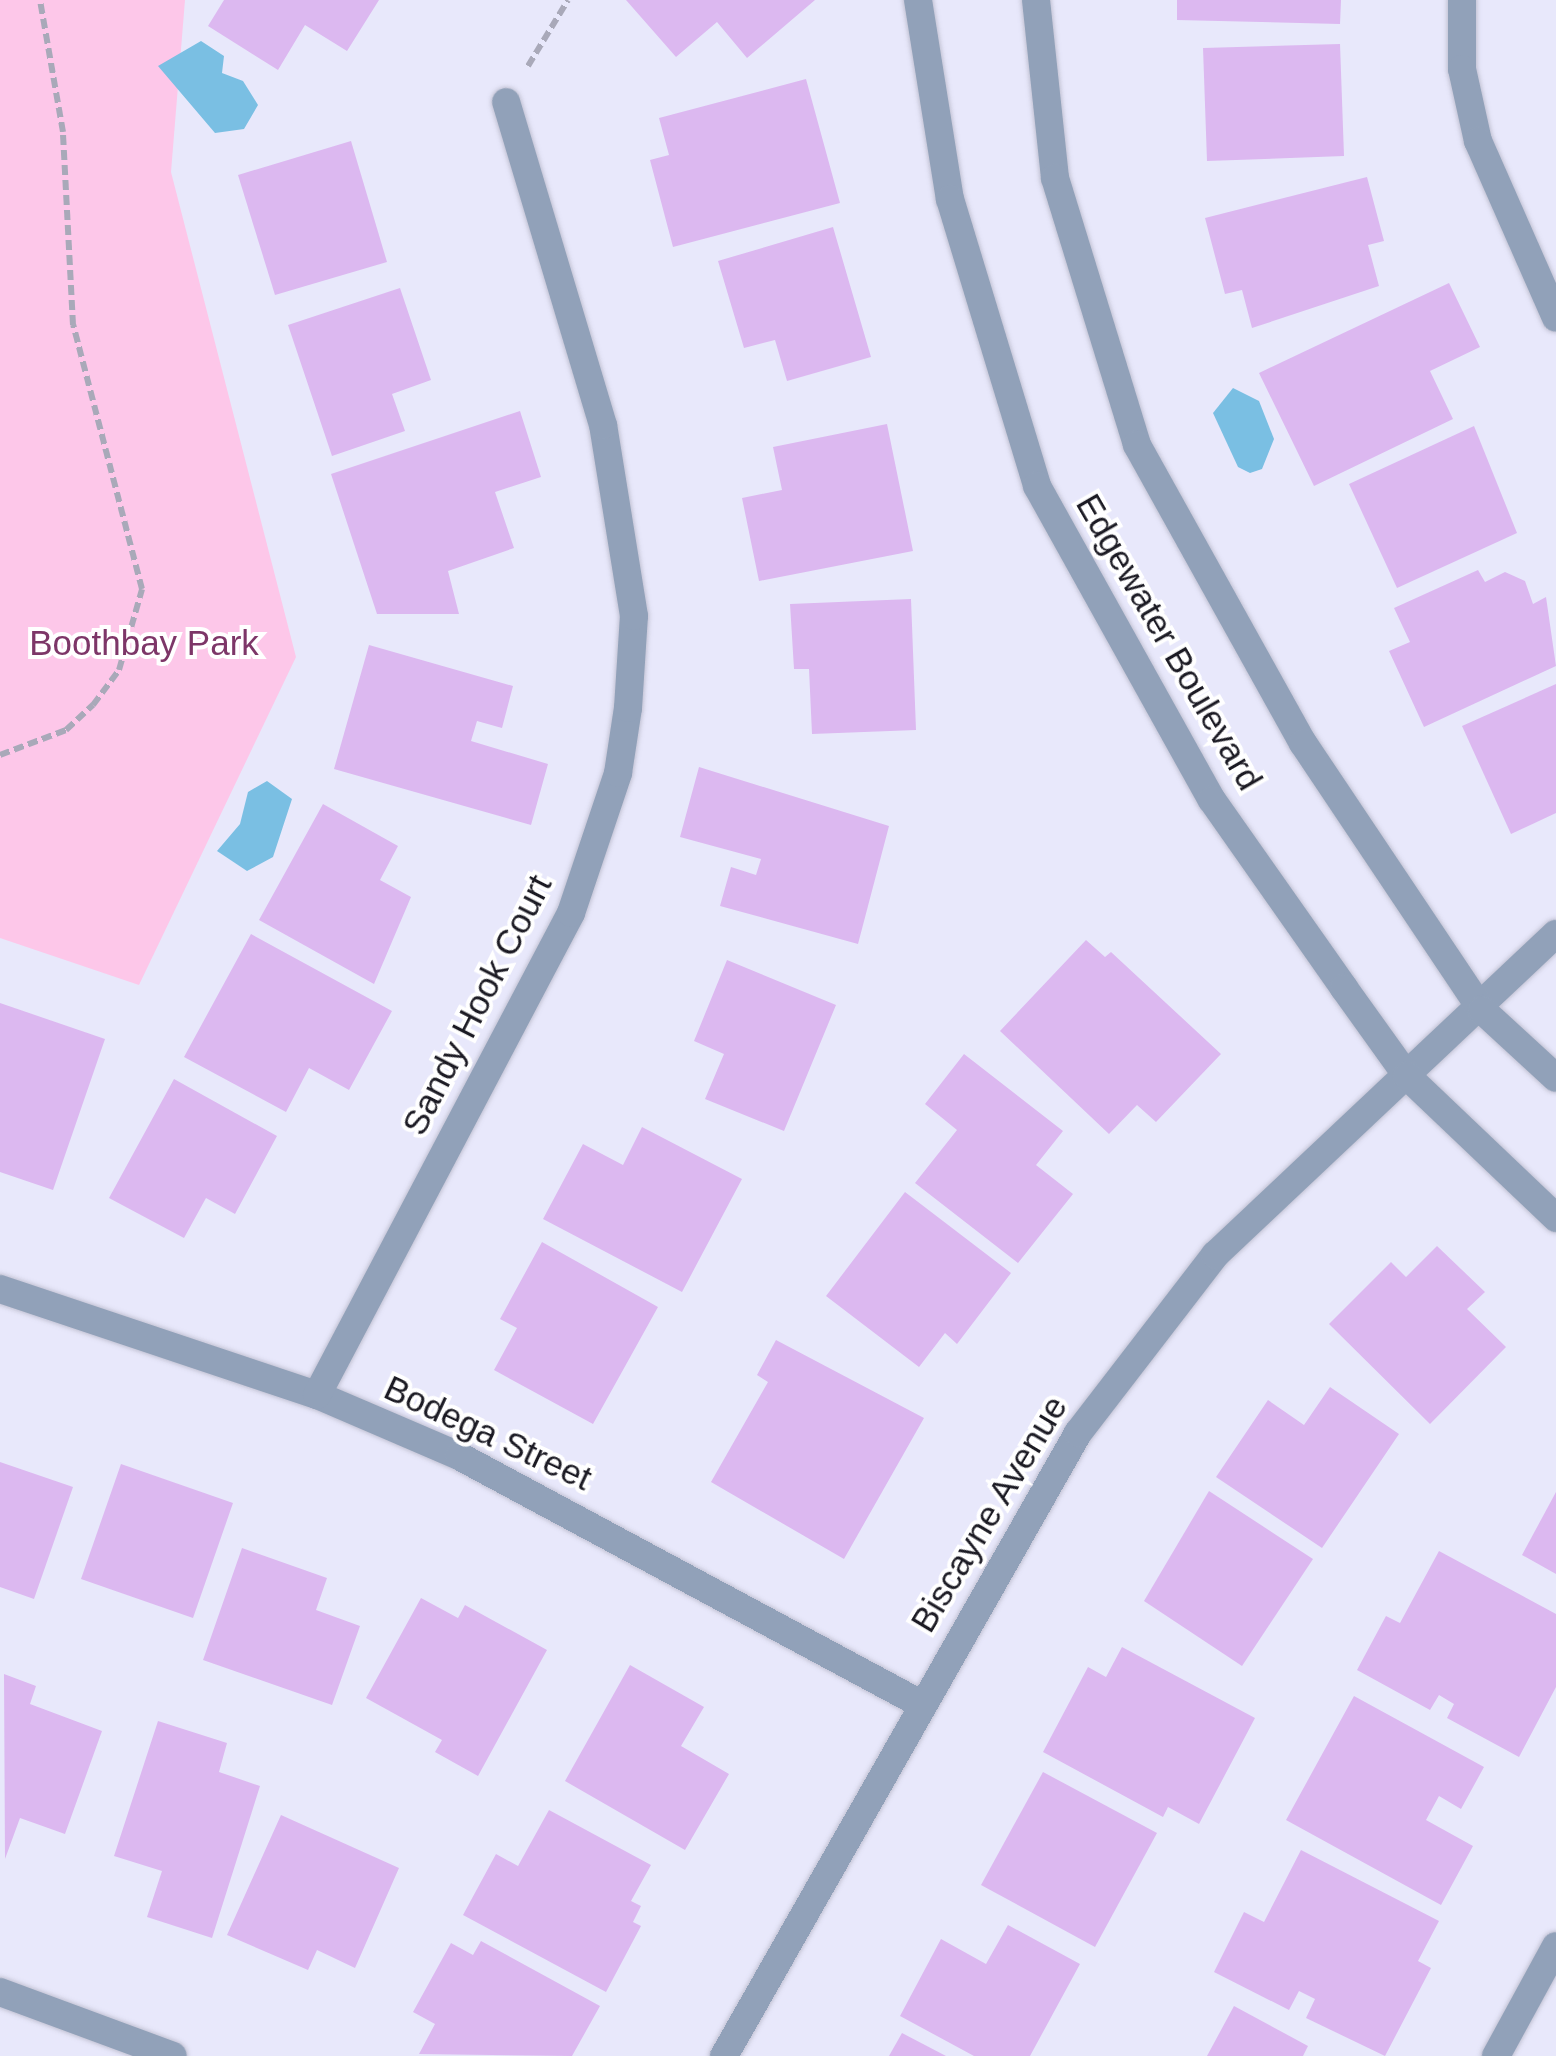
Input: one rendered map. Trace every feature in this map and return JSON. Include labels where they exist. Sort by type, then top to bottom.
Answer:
[{"type":"street","name":"Edgewater Boulevard","points":[[918,0],[950,199],[1038,486],[1212,800],[1407,1076],[1556,1218]]},
{"type":"street","name":"Edgewater Boulevard","points":[[1036,0],[1055,178],[1137,445],[1303,743],[1482,1010],[1556,1078]]},
{"type":"street","points":[[1462,0],[1462,69],[1478,141],[1556,318]]},
{"type":"street","name":"Sandy Hook Court","points":[[317,1395],[571,914],[618,773],[628,708],[634,616],[603,425],[506,102]]},
{"type":"street","name":"Biscayne Avenue","points":[[724,2056],[919,1703],[1078,1433],[1204,1270],[1407,1076],[1482,1010],[1556,934]]},
{"type":"street","name":"Bodega Street","points":[[0,1290],[317,1395],[477,1465],[919,1703]]},
{"type":"street","points":[[1496,2056],[1556,1946]]},
{"type":"street","points":[[0,1992],[173,2056]]},
{"type":"path","points":[[0,755],[66,730],[93,705],[118,670],[142,588],[73,325],[64,132],[40,0]]},
{"type":"path","points":[[506,102],[568,0]]},
{"type":"green space","name":"Boothbay Park","points":[[0,0],[185,0],[171,172],[296,657],[139,985],[0,938]]},
{"type":"water","points":[[201,41],[224,56],[222,73],[243,81],[258,105],[244,129],[215,133],[158,66]]},
{"type":"water","points":[[1233,388],[1259,401],[1274,439],[1262,469],[1250,473],[1238,467],[1213,413]]},
{"type":"water","points":[[267,781],[292,799],[273,857],[247,871],[217,851],[240,824],[248,792]]},
{"type":"building","points":[[224,0],[379,0],[347,51],[305,25],[278,70],[208,26]]},
{"type":"building","points":[[626,0],[815,0],[747,58],[717,22],[676,57]]},
{"type":"building","points":[[1177,0],[1341,0],[1340,24],[1177,20]]},
{"type":"building","points":[[1340,44],[1344,156],[1207,161],[1203,48]]},
{"type":"building","points":[[806,79],[840,203],[673,247],[650,160],[669,155],[659,118]]},
{"type":"building","points":[[351,141],[387,262],[275,295],[238,175]]},
{"type":"building","points":[[1367,177],[1384,241],[1368,245],[1379,286],[1252,328],[1242,290],[1225,294],[1205,218]]},
{"type":"building","points":[[833,227],[871,357],[787,381],[775,340],[744,348],[718,261]]},
{"type":"building","points":[[1449,283],[1480,347],[1430,371],[1453,419],[1314,486],[1259,373]]},
{"type":"building","points":[[400,288],[431,380],[392,394],[405,431],[332,456],[288,325]]},
{"type":"building","points":[[520,411],[541,477],[495,492],[514,548],[448,571],[459,614],[377,614],[331,474]]},
{"type":"building","points":[[887,424],[913,551],[759,581],[742,498],[782,490],[773,447]]},
{"type":"building","points":[[1474,426],[1517,533],[1397,588],[1349,484]]},
{"type":"building","points":[[1478,570],[1485,582],[1505,572],[1525,581],[1533,604],[1546,597],[1556,666],[1424,727],[1389,651],[1410,642],[1394,608]]},
{"type":"building","points":[[911,599],[916,730],[812,734],[809,669],[794,669],[790,604]]},
{"type":"building","points":[[369,645],[513,686],[502,728],[477,721],[471,741],[548,764],[531,825],[334,769]]},
{"type":"building","points":[[1556,684],[1556,813],[1511,834],[1462,726]]},
{"type":"building","points":[[699,767],[889,826],[858,944],[720,906],[731,867],[756,875],[761,859],[680,837]]},
{"type":"building","points":[[323,804],[398,846],[380,880],[411,897],[374,984],[259,920]]},
{"type":"building","points":[[251,934],[392,1011],[349,1090],[309,1068],[286,1112],[184,1057]]},
{"type":"building","points":[[1086,940],[1105,957],[1111,952],[1221,1054],[1156,1122],[1137,1105],[1109,1134],[1000,1031]]},
{"type":"building","points":[[727,960],[836,1005],[784,1131],[705,1099],[724,1054],[694,1041]]},
{"type":"building","points":[[0,1003],[105,1039],[53,1190],[0,1172]]},
{"type":"building","points":[[964,1054],[1063,1131],[1036,1165],[1073,1194],[1018,1263],[915,1183],[957,1130],[925,1104]]},
{"type":"building","points":[[174,1079],[277,1136],[235,1214],[206,1198],[184,1238],[109,1198]]},
{"type":"building","points":[[642,1127],[742,1179],[682,1292],[543,1219],[583,1144],[623,1165]]},
{"type":"building","points":[[905,1192],[1011,1273],[957,1344],[945,1333],[919,1367],[826,1296]]},
{"type":"building","points":[[542,1242],[658,1307],[593,1424],[494,1370],[517,1328],[500,1319]]},
{"type":"building","points":[[1437,1246],[1485,1292],[1467,1309],[1506,1347],[1430,1424],[1329,1324],[1391,1262],[1406,1277]]},
{"type":"building","points":[[776,1340],[924,1418],[844,1559],[711,1482],[768,1382],[757,1375]]},
{"type":"building","points":[[1330,1387],[1399,1434],[1322,1548],[1216,1477],[1268,1400],[1304,1425]]},
{"type":"building","points":[[0,1462],[73,1487],[34,1599],[0,1587]]},
{"type":"building","points":[[121,1464],[233,1503],[193,1618],[81,1579]]},
{"type":"building","points":[[1209,1491],[1313,1559],[1242,1666],[1144,1601]]},
{"type":"building","points":[[1556,1492],[1556,1574],[1522,1555]]},
{"type":"building","points":[[242,1548],[327,1578],[316,1610],[360,1626],[332,1705],[203,1660]]},
{"type":"building","points":[[1439,1551],[1556,1614],[1556,1687],[1519,1757],[1447,1718],[1454,1704],[1439,1695],[1430,1710],[1357,1670],[1386,1616],[1400,1623]]},
{"type":"building","points":[[421,1598],[458,1618],[465,1605],[547,1650],[478,1776],[435,1752],[442,1740],[366,1698]]},
{"type":"building","points":[[1122,1647],[1255,1718],[1199,1824],[1168,1807],[1163,1817],[1043,1752],[1088,1667],[1106,1677]]},
{"type":"building","points":[[630,1665],[704,1707],[681,1746],[729,1774],[685,1850],[565,1781]]},
{"type":"building","points":[[4,1674],[36,1686],[30,1704],[102,1731],[65,1834],[20,1818],[5,1859]]},
{"type":"building","points":[[1354,1696],[1484,1767],[1461,1809],[1439,1796],[1426,1820],[1473,1846],[1441,1905],[1286,1820]]},
{"type":"building","points":[[158,1721],[227,1743],[219,1772],[260,1786],[212,1938],[147,1917],[162,1871],[114,1856]]},
{"type":"building","points":[[1043,1772],[1157,1833],[1095,1947],[981,1885]]},
{"type":"building","points":[[549,1810],[651,1865],[631,1901],[641,1906],[633,1922],[641,1926],[606,1992],[463,1915],[496,1854],[518,1866]]},
{"type":"building","points":[[281,1815],[399,1868],[355,1968],[317,1950],[308,1970],[227,1935]]},
{"type":"building","points":[[1301,1850],[1439,1921],[1418,1961],[1431,1968],[1385,2056],[1306,2018],[1315,1999],[1299,1991],[1289,2010],[1214,1972],[1244,1912],[1264,1922]]},
{"type":"building","points":[[1008,1925],[1080,1964],[1030,2056],[974,2056],[900,2016],[941,1939],[986,1964]]},
{"type":"building","points":[[481,1941],[600,2006],[572,2056],[419,2054],[435,2024],[413,2012],[451,1943],[473,1955]]},
{"type":"building","points":[[1234,2006],[1308,2046],[1303,2056],[1207,2056]]},
{"type":"building","points":[[902,2033],[946,2056],[889,2056]]}]
